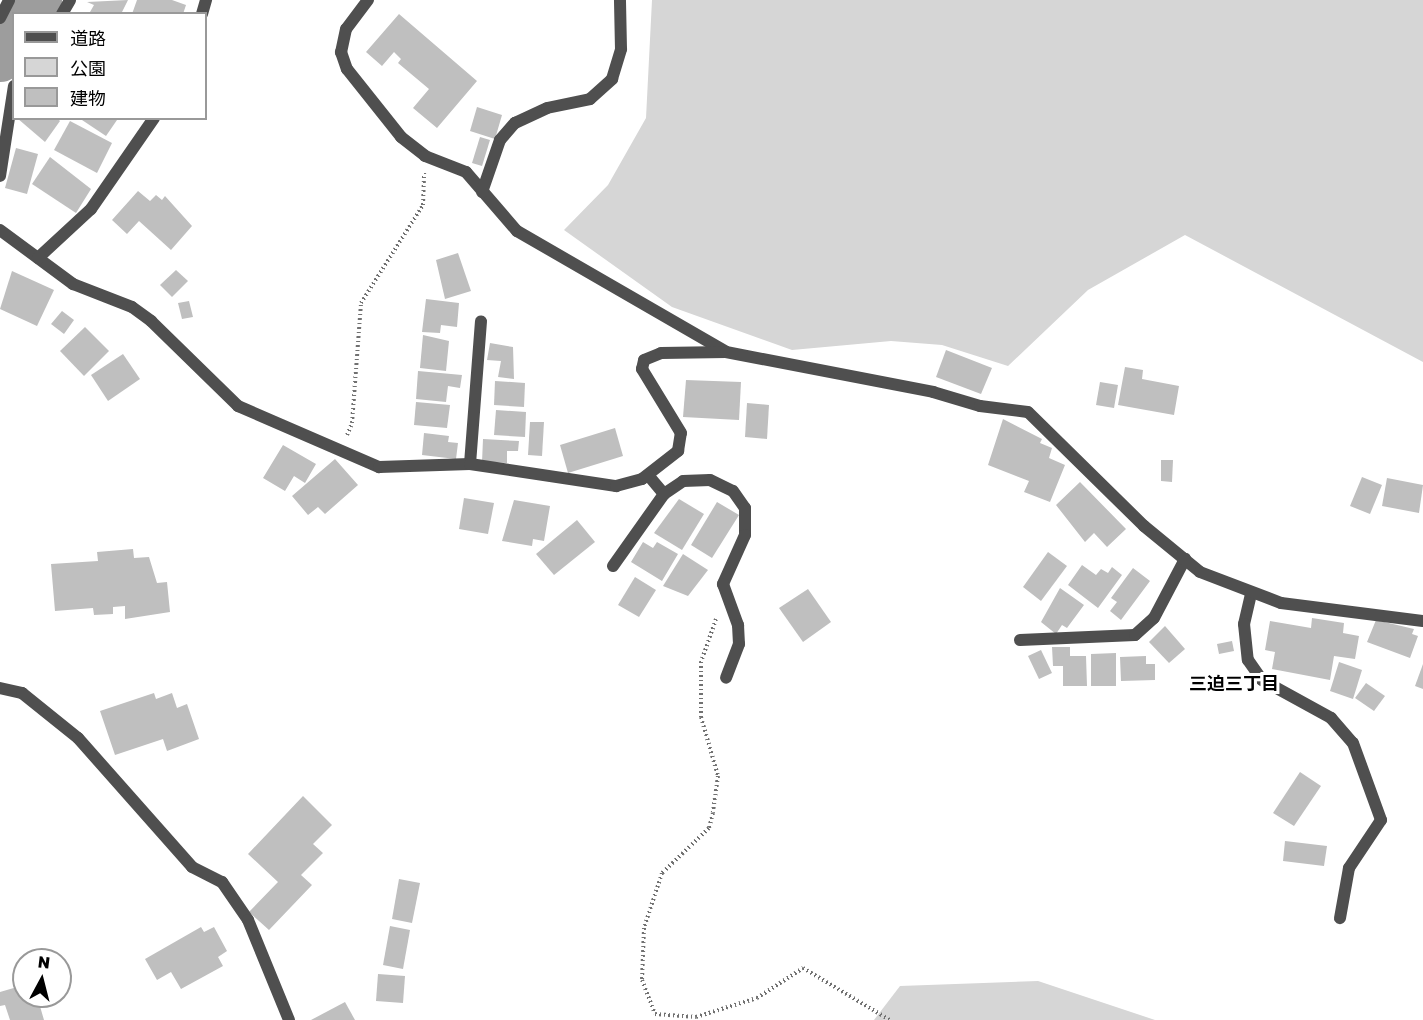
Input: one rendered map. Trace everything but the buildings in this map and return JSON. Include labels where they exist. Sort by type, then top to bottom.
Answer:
[{"type":"street","points":[[0,18],[9,0]]},
{"type":"street","points":[[368,0],[346,29],[341,52],[347,69],[401,137],[424,156],[466,172],[517,231],[726,352]]},
{"type":"street","points":[[482,192],[500,140],[515,123],[547,108],[590,99],[612,79],[621,50],[620,0]]},
{"type":"street","points":[[0,176],[12,99]]},
{"type":"street","points":[[38,258],[92,209],[153,120]]},
{"type":"street","points":[[0,230],[73,284],[132,307],[152,321],[238,406],[379,467],[470,464],[616,486],[648,475],[678,451],[681,434],[642,369],[644,360],[661,353],[726,352],[933,392],[980,406],[1028,412],[1143,526],[1200,572],[1251,594],[1337,612],[1423,621]]},
{"type":"street","points":[[470,464],[481,321]]},
{"type":"street","points":[[648,475],[664,494]]},
{"type":"street","points":[[613,566],[664,494],[683,481],[710,480],[733,491],[745,508],[745,536],[723,584],[726,601],[738,625],[739,644],[726,678]]},
{"type":"street","points":[[1020,640],[1135,635],[1154,618],[1185,560]]},
{"type":"street","points":[[1251,594],[1244,624],[1248,660],[1262,680],[1331,718],[1353,743],[1381,820],[1349,868],[1340,918]]},
{"type":"street","points":[[0,688],[22,693],[78,738],[192,867],[222,882],[248,920],[289,1020]]},
{"type":"path","points":[[340,449],[352,423],[361,303],[423,205],[424,156]]},
{"type":"path","points":[[726,601],[701,662],[701,717],[717,776],[713,813],[709,828],[663,873],[644,928],[646,992],[655,1014],[696,1017],[757,998],[803,968],[890,1020]]},
{"type":"green space","points":[[652,0],[1423,0],[1423,362],[1185,235],[1088,290],[1008,366],[942,345],[891,341],[792,350],[672,307],[564,230],[608,185],[646,118]]},
{"type":"green space","points":[[1038,981],[1155,1020],[874,1020],[900,986]]},
{"type":"waterway","points":[[30,12],[39,0]]},
{"type":"waterway","points":[[0,59],[12,36]]},
{"type":"district","name":"三迫三丁目","points":[[1234,683]]}]
